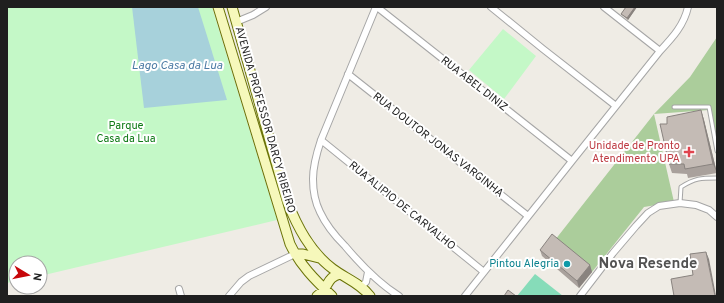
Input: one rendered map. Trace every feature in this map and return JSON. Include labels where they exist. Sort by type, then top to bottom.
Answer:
[{"type":"main road","name":"AVENIDA PROFESSOR DARCY RIBEIRO","points":[[218,7],[290,244],[295,254],[308,272],[332,296]]},
{"type":"main road","name":"AVENIDA PROFESSOR DARCY RIBEIRO","points":[[232,7],[287,201],[297,224],[319,258],[340,274],[366,290],[370,296]]},
{"type":"main road","points":[[295,254],[303,254],[319,258]]},
{"type":"main road","points":[[317,296],[324,289],[331,278],[340,274]]},
{"type":"street","points":[[236,22],[266,7]]},
{"type":"street","points":[[376,7],[321,140],[315,162],[313,178],[314,193],[319,211],[330,230],[368,272],[399,296]]},
{"type":"street","name":"RUA ABEL DINIZ","points":[[376,7],[572,160]]},
{"type":"street","points":[[491,7],[616,106]]},
{"type":"street","points":[[604,7],[660,51]]},
{"type":"street","points":[[464,296],[660,51],[675,35],[685,18],[688,7]]},
{"type":"street","name":"RUA DOUTOR JONAS VARGINHA","points":[[348,74],[528,216]]},
{"type":"street","name":"RUA ALIPIO DE CARVALHO","points":[[321,140],[484,272]]},
{"type":"street","points":[[580,296],[636,226],[648,213],[659,206],[680,202],[696,205],[709,210],[717,217]]},
{"type":"street","points":[[229,296],[241,282],[249,276],[295,254]]},
{"type":"street","points":[[361,287],[366,282],[368,272]]},
{"type":"street","points":[[179,289],[181,296]]},
{"type":"street","points":[[386,296],[390,290]]},
{"type":"lane","points":[[674,107],[709,107],[717,151]]},
{"type":"lane","points":[[680,202],[681,187],[689,182],[702,178],[717,178]]},
{"type":"green space","name":"Parque Casa da Lua","points":[[7,7],[212,7],[277,220],[48,274],[48,255],[8,255],[7,283]]},
{"type":"green space","points":[[503,29],[536,56],[504,99],[469,70]]},
{"type":"green space","points":[[717,37],[717,161],[709,110],[654,114],[690,77]]},
{"type":"green space","points":[[654,114],[674,202],[644,207],[592,272],[555,240]]},
{"type":"green space","points":[[535,274],[563,296],[517,296]]},
{"type":"water","name":"Lago Casa da Lua","points":[[132,7],[198,7],[227,100],[144,108]]},
{"type":"building","points":[[626,7],[635,7],[627,18],[621,14]]},
{"type":"building","points":[[701,110],[713,164],[685,169],[684,164],[669,164],[660,124],[667,124],[667,117]]},
{"type":"building","name":"Pintou Alegria","points":[[552,234],[590,265],[577,281],[540,250]]},
{"type":"building","points":[[706,252],[715,296],[674,296],[671,279],[693,275],[690,254]]},
{"type":"building","points":[[508,290],[516,296],[504,296]]},
{"type":"place","name":"Unidade de Pronto Atendimento UPA","points":[[689,152]]},
{"type":"place","name":"Pintou Alegria","points":[[567,264]]},
{"type":"district","name":"Nova Resende","points":[[648,264]]}]
